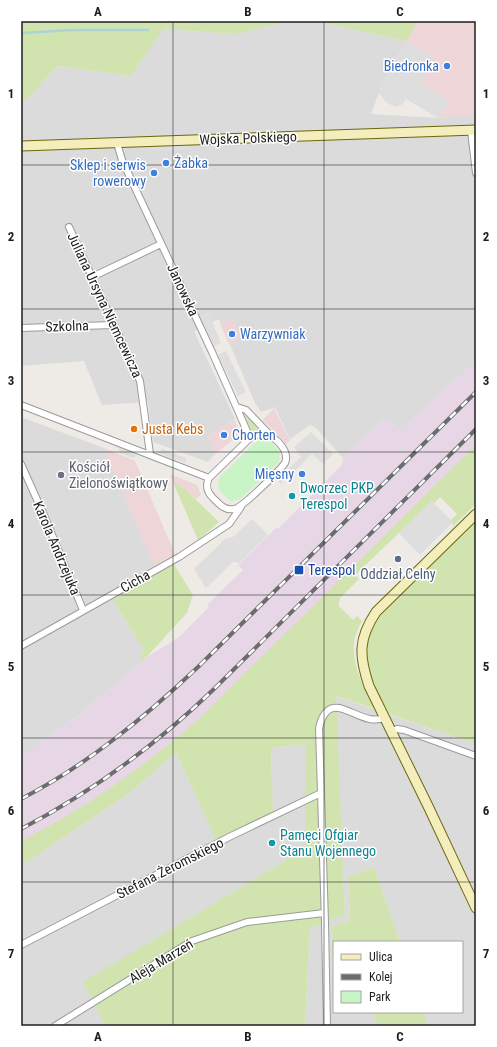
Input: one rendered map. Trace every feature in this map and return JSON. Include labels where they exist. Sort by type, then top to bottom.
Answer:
[{"type":"main road","name":"Wojska Polskiego","points":[[21,146],[474,131]]},
{"type":"main road","points":[[476,514],[376,612],[368,626],[361,645],[362,660],[369,686],[384,714],[476,908]]},
{"type":"street","points":[[474,131],[476,173]]},
{"type":"street","name":"Janowska","points":[[117,143],[122,160],[250,438]]},
{"type":"street","name":"Juliana Ursyna Niemcewicza","points":[[69,227],[140,381],[150,454]]},
{"type":"street","points":[[92,277],[161,244]]},
{"type":"street","name":"Szkolna","points":[[21,328],[113,325]]},
{"type":"street","points":[[21,405],[209,478]]},
{"type":"street","name":"Cicha","points":[[21,646],[179,557],[217,533],[229,524],[241,507],[285,463],[287,457],[285,451],[248,412],[237,407]]},
{"type":"street","points":[[241,507],[231,510],[221,505],[208,490],[207,486],[209,478],[250,438],[261,434],[272,437]]},
{"type":"street","name":"Karola Andrzejuka","points":[[21,464],[44,514],[83,610]]},
{"type":"street","points":[[327,1026],[319,728],[324,713],[329,709],[344,709],[376,720],[384,714]]},
{"type":"street","points":[[392,731],[397,729],[404,730],[476,756]]},
{"type":"street","name":"Stefana Żeromskiego","points":[[21,945],[231,836],[321,793]]},
{"type":"street","name":"Aleja Marzeń","points":[[55,1026],[192,941],[247,922],[324,913]]},
{"type":"shaded area","points":[[291,21],[314,21],[406,41],[382,82],[371,114],[438,118],[476,115],[476,362],[400,430],[386,418],[343,458],[316,428],[310,425],[290,439],[275,407],[261,412],[255,403],[219,319],[194,331],[235,419],[207,437],[216,453],[208,462],[153,442],[148,402],[102,405],[84,361],[21,366],[21,98],[27,98],[57,66],[131,76],[162,29],[236,34]]},
{"type":"shaded area","points":[[418,21],[476,21],[476,115],[438,118],[449,100],[420,83],[434,58],[406,41]]},
{"type":"shaded area","points":[[406,41],[434,58],[420,83],[449,100],[438,118],[406,99],[403,104],[395,107],[386,102],[379,93],[382,82]]},
{"type":"shaded area","points":[[152,145],[189,145],[189,150],[152,151]]},
{"type":"shaded area","points":[[135,166],[151,198],[145,201],[130,169]]},
{"type":"shaded area","points":[[208,312],[221,343],[214,346],[200,316]]},
{"type":"shaded area","points":[[233,318],[241,338],[229,344],[220,324]]},
{"type":"shaded area","points":[[226,351],[246,392],[238,396],[218,355]]},
{"type":"shaded area","points":[[476,362],[476,457],[355,575],[359,579],[340,598],[338,607],[176,752],[131,792],[30,860],[21,864],[21,757],[76,717],[148,656],[178,638],[209,607],[207,605],[243,570],[238,565],[276,528],[278,529],[342,465],[343,458],[386,418],[400,430]]},
{"type":"shaded area","points":[[274,408],[290,440],[286,444],[263,420]]},
{"type":"shaded area","points":[[21,417],[104,448],[154,566],[110,592],[110,595],[143,649],[141,663],[76,717],[21,757]]},
{"type":"shaded area","points":[[234,420],[240,434],[216,453],[207,437]]},
{"type":"shaded area","points":[[311,432],[333,454],[323,464],[312,454],[281,484],[277,480],[301,457],[294,447]]},
{"type":"shaded area","points":[[117,442],[141,451],[133,458],[120,453]]},
{"type":"shaded area","points":[[104,448],[135,461],[175,554],[154,566]]},
{"type":"shaded area","points":[[162,449],[186,458],[186,463],[158,453]]},
{"type":"shaded area","points":[[170,474],[197,485],[201,495],[196,499],[185,489],[173,482]]},
{"type":"shaded area","points":[[432,501],[453,522],[420,555],[399,533]]},
{"type":"shaded area","points":[[252,519],[268,535],[239,563],[233,562],[206,588],[194,569],[226,538],[233,537]]},
{"type":"shaded area","points":[[335,696],[476,744],[476,1026],[428,1026],[423,1013],[463,1013],[463,941],[400,941],[374,867],[348,877],[350,921],[331,927],[333,1013],[372,1013],[377,1026],[305,1026],[310,928],[345,915]]},
{"type":"shaded area","points":[[306,744],[305,849],[84,982],[105,1026],[21,1026],[21,864],[30,860],[131,792],[176,752],[216,839],[273,812],[271,748]]},
{"type":"green space","points":[[21,21],[291,21],[236,34],[163,29],[131,76],[57,66],[27,99],[21,98]]},
{"type":"green space","points":[[314,21],[418,21],[406,41]]},
{"type":"green space","points":[[244,414],[261,431],[252,434]]},
{"type":"green space","points":[[264,438],[270,441],[280,452],[279,462],[240,499],[230,501],[219,488],[218,485],[220,477],[257,441]]},
{"type":"green space","points":[[476,445],[476,504],[453,526],[451,520],[457,514],[440,497],[434,503],[432,501],[355,575],[359,579],[340,598],[338,605],[353,620],[357,616],[362,621],[354,644],[354,655],[356,666],[364,688],[375,709],[336,696],[345,915],[310,928],[305,1026],[105,1026],[83,982],[305,849],[305,744],[271,748],[273,812],[216,840],[176,752],[131,792],[30,860],[21,864],[21,841],[70,814],[117,784],[204,714]]},
{"type":"green space","points":[[173,482],[185,489],[219,522],[198,540]]},
{"type":"green space","points":[[476,519],[476,744],[389,714],[371,677],[366,653],[368,640],[381,615]]},
{"type":"green space","points":[[172,561],[193,595],[187,613],[141,663],[143,649],[110,595]]},
{"type":"green space","points":[[374,867],[400,941],[333,941],[333,964],[331,927],[350,921],[348,877]]},
{"type":"green space","points":[[372,1013],[423,1013],[428,1026],[377,1026]]},
{"type":"waterway","points":[[21,33],[73,30],[148,30]]},
{"type":"railway","points":[[21,799],[45,786],[92,755],[136,722],[178,686],[476,392]]},
{"type":"railway","points":[[21,829],[47,815],[98,783],[146,748],[192,710],[476,429]]},
{"type":"place","name":"Biedronka","points":[[447,66]]},
{"type":"place","name":"Żabka","points":[[166,163]]},
{"type":"place","name":"Sklep i serwis rowerowy","points":[[154,173]]},
{"type":"place","name":"Warzywniak","points":[[232,334]]},
{"type":"place","name":"Justa Kebs","points":[[134,429]]},
{"type":"place","name":"Chorten","points":[[224,435]]},
{"type":"place","name":"Mięsny","points":[[302,474]]},
{"type":"place","name":"Kościół Zielonoświątkowy","points":[[61,475]]},
{"type":"place","name":"Dworzec PKP Terespol","points":[[292,496]]},
{"type":"place","name":"Oddział Celny","points":[[398,559]]},
{"type":"place","name":"Terespol","points":[[299,570]]},
{"type":"place","name":"Pamęci Ofgiar Stanu Wojennego","points":[[272,843]]}]
